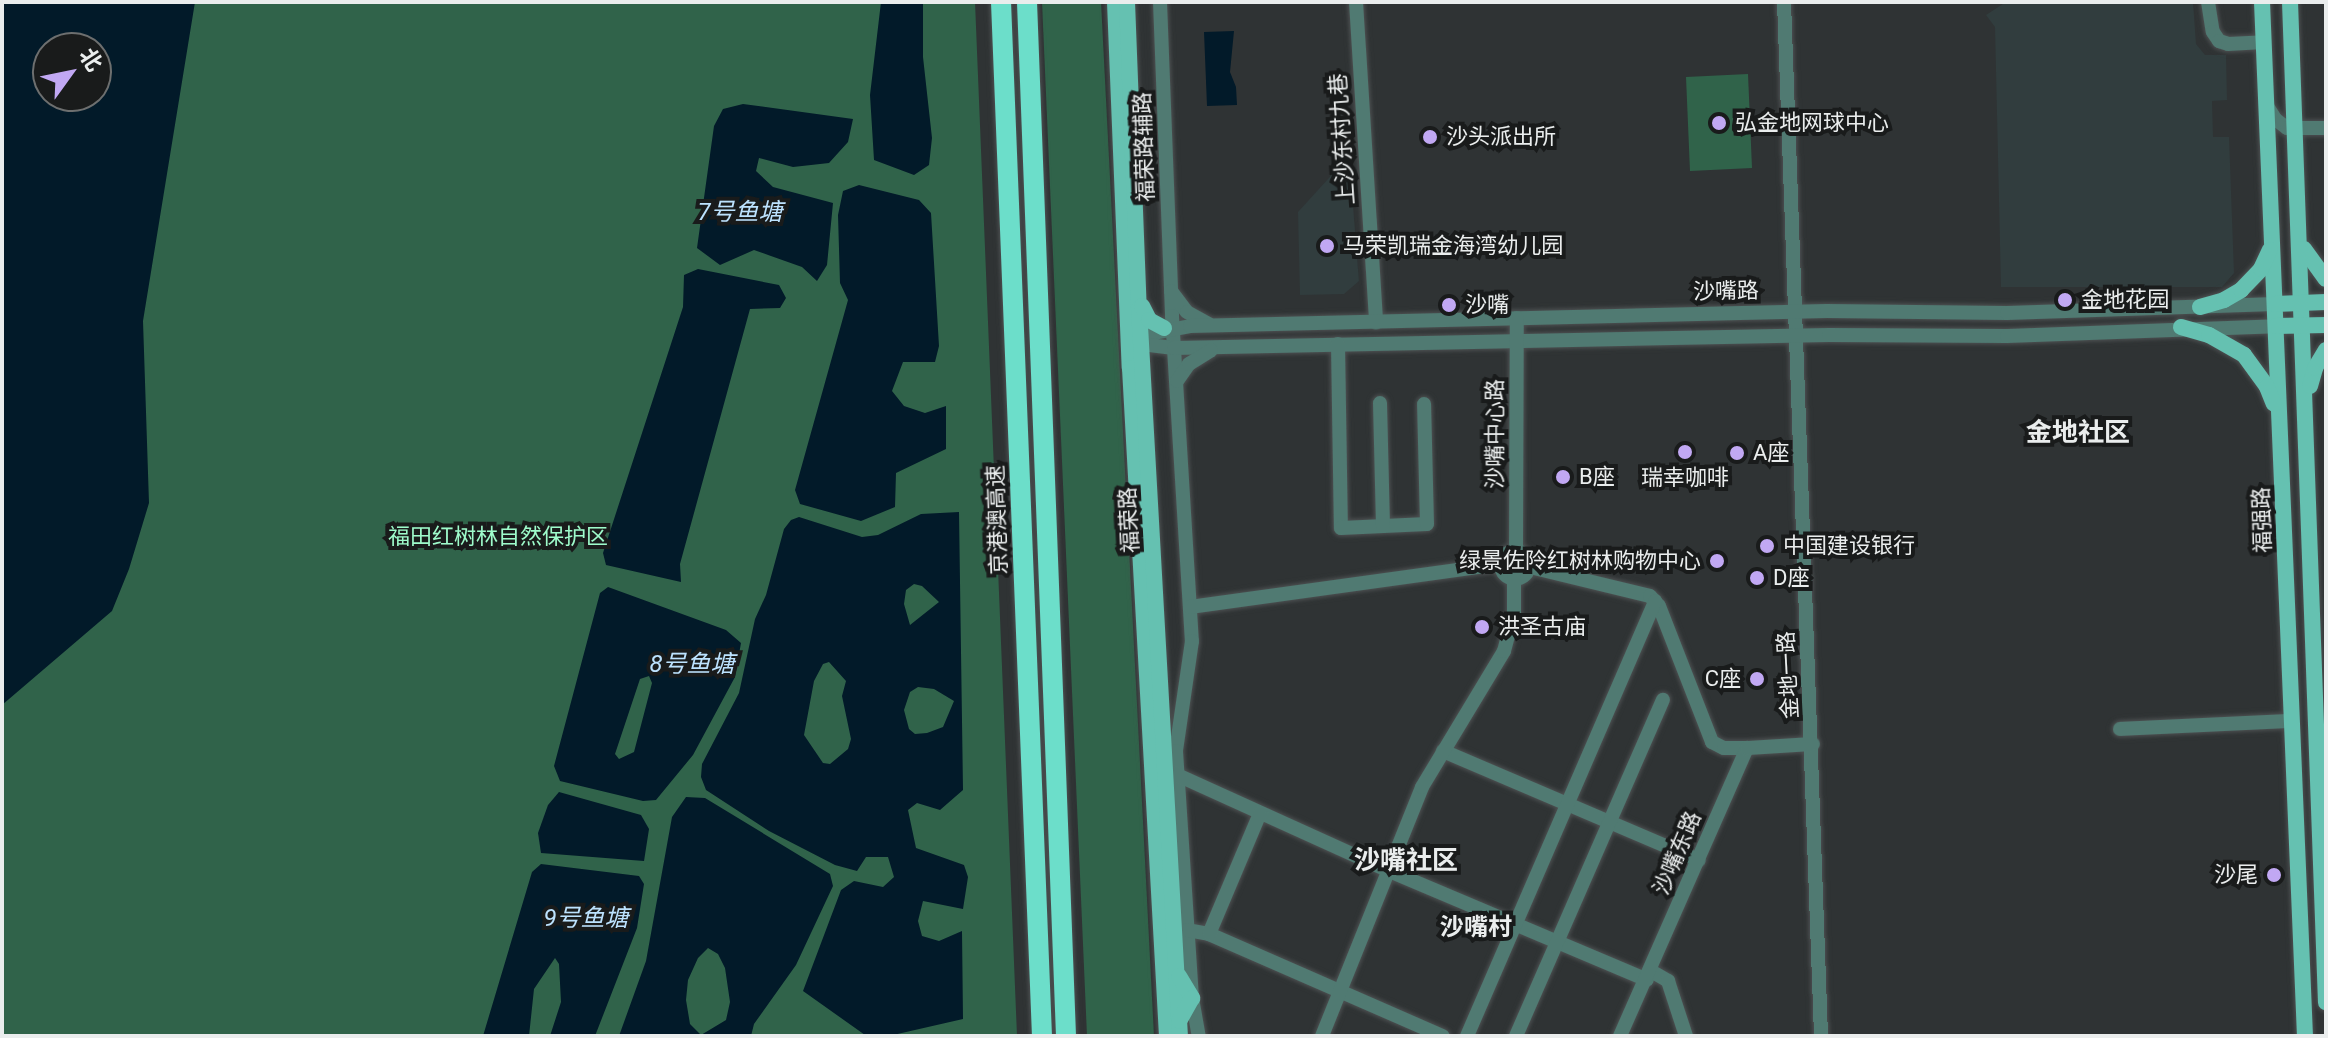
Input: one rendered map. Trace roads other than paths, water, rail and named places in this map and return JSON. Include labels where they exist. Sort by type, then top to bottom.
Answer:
[{"type":"highway","name":"京港澳高速","points":[[1001,2],[1042,1036]]},
{"type":"highway","points":[[1027,2],[1066,1036]]},
{"type":"main road","name":"福荣路","points":[[1115,2],[1135,340],[1167,1036]]},
{"type":"main road","name":"福荣路","points":[[1127,2],[1139,301],[1135,340],[1171,772],[1179,1028]]},
{"type":"main road","name":"福强路","points":[[2262,2],[2305,1036]]},
{"type":"main road","name":"福强路","points":[[2290,2],[2301,235],[2308,561],[2326,1002]]},
{"type":"main road","points":[[2301,235],[2309,260],[2326,279]]},
{"type":"main road","points":[[2200,307],[2224,300],[2241,290],[2261,269],[2272,245]]},
{"type":"main road","points":[[1139,301],[1149,320],[1169,328]]},
{"type":"main road","name":"沙嘴路","points":[[2275,304],[2326,302]]},
{"type":"main road","name":"沙嘴路","points":[[2276,326],[2326,325]]},
{"type":"main road","points":[[2181,327],[2219,339],[2244,355],[2267,387],[2280,425]]},
{"type":"main road","points":[[2304,420],[2315,368],[2326,350]]},
{"type":"main road","points":[[1176,971],[1192,998],[1179,1028]]},
{"type":"street","name":"福荣路辅路","points":[[1160,2],[1171,290],[1169,328],[1177,385],[1192,650],[1171,772],[1192,998],[1199,1036]]},
{"type":"street","name":"上沙东村九巷","points":[[1356,2],[1376,322]]},
{"type":"street","name":"金地一路","points":[[1784,2],[1813,744],[1821,1036]]},
{"type":"street","points":[[2208,2],[2213,32],[2219,41],[2228,44],[2264,42]]},
{"type":"street","points":[[2267,106],[2281,125],[2296,129],[2326,128]]},
{"type":"street","points":[[1171,290],[1187,312],[1213,325]]},
{"type":"street","name":"沙嘴路","points":[[1135,340],[1169,328],[1213,325],[1794,312],[2007,313],[2275,304]]},
{"type":"street","name":"沙嘴中心路","points":[[1516,551],[1517,318]]},
{"type":"street","name":"沙嘴路","points":[[1135,340],[1174,348],[1795,335],[2007,336],[2181,327],[2276,326]]},
{"type":"street","points":[[1338,344],[1341,528],[1427,524],[1424,404]]},
{"type":"street","points":[[1177,385],[1190,362],[1221,347]]},
{"type":"street","points":[[1380,403],[1383,526]]},
{"type":"street","points":[[1516,551],[1525,554],[1530,567],[1523,578],[1514,579],[1503,572],[1501,564],[1508,553],[1516,551]]},
{"type":"street","points":[[2308,561],[2326,560]]},
{"type":"street","points":[[1190,607],[1501,564]]},
{"type":"street","points":[[1530,567],[1644,594],[1655,601],[1709,737],[1717,746],[1747,748],[1813,744]]},
{"type":"street","points":[[1322,1036],[1422,787],[1504,651],[1514,614],[1514,579]]},
{"type":"street","points":[[1467,1036],[1655,601]]},
{"type":"street","points":[[1516,1036],[1663,700]]},
{"type":"street","points":[[2120,729],[2292,721]]},
{"type":"street","name":"沙嘴东路","points":[[1620,1036],[1747,748]]},
{"type":"street","points":[[1443,751],[1699,860]]},
{"type":"street","points":[[1171,772],[1516,925],[1668,981],[1686,1036]]},
{"type":"street","points":[[1209,934],[1260,813]]},
{"type":"street","points":[[1187,930],[1209,934],[1443,1036]]},
{"type":"water","points":[[2,2],[195,2],[143,321],[149,503],[129,569],[112,611],[2,705]]},
{"type":"water","points":[[881,2],[923,2],[923,57],[932,138],[929,165],[914,175],[874,160],[870,95]]},
{"type":"water","points":[[1234,31],[1230,72],[1236,87],[1237,105],[1207,106],[1204,32]]},
{"type":"water","name":"7号鱼塘","points":[[743,104],[853,119],[848,142],[829,163],[793,167],[759,158],[756,171],[773,187],[833,203],[827,265],[817,281],[802,267],[754,250],[720,265],[697,248],[714,126],[723,109]]},
{"type":"water","points":[[859,185],[919,200],[931,213],[939,346],[935,362],[903,362],[892,391],[904,406],[925,413],[946,406],[946,449],[896,473],[895,507],[861,521],[800,504],[795,490],[848,300],[840,283],[838,215],[843,191]]},
{"type":"water","points":[[698,269],[779,285],[786,298],[780,308],[750,309],[680,564],[681,582],[606,565],[603,553],[683,307],[684,275]]},
{"type":"water","points":[[959,512],[963,790],[940,810],[917,803],[908,810],[916,848],[964,865],[968,877],[963,909],[923,901],[918,921],[922,936],[939,941],[962,931],[963,1019],[893,1035],[865,1035],[803,991],[841,890],[854,881],[883,887],[894,877],[888,857],[866,857],[857,871],[835,865],[769,831],[706,790],[701,777],[702,764],[739,693],[755,619],[766,595],[784,529],[791,520],[799,517],[862,537],[878,535],[921,514]],"holes":[[[914,584],[922,586],[939,602],[910,625],[904,604],[906,590]],[[829,662],[846,681],[842,696],[851,739],[848,749],[830,764],[823,763],[804,735],[814,681],[823,664]],[[918,687],[934,689],[954,701],[943,727],[915,734],[909,729],[904,710],[910,692]]]},
{"type":"water","name":"8号鱼塘","points":[[608,587],[726,630],[741,643],[735,677],[693,755],[656,800],[643,801],[560,781],[554,766],[600,593]],"holes":[[[649,676],[652,683],[634,752],[619,759],[615,754],[640,679]]]},
{"type":"water","points":[[559,792],[641,815],[649,829],[644,861],[541,853],[538,833],[548,805]]},
{"type":"water","points":[[686,797],[705,798],[830,874],[833,886],[796,965],[754,1024],[751,1036],[619,1036],[646,961],[672,817]],"holes":[[[708,948],[718,954],[725,968],[730,1002],[726,1020],[701,1035],[690,1024],[686,1000],[688,980],[698,958]]]},
{"type":"water","name":"9号鱼塘","points":[[541,864],[639,876],[644,884],[637,928],[595,1036],[550,1036],[561,1002],[559,964],[555,958],[534,989],[529,1036],[483,1036],[532,872]]},
{"type":"place","name":"弘金地网球中心","points":[[1719,123]]},
{"type":"place","name":"沙头派出所","points":[[1430,137]]},
{"type":"place","name":"马荣凯瑞金海湾幼儿园","points":[[1327,246]]},
{"type":"place","name":"金地花园","points":[[2065,300]]},
{"type":"place","name":"沙嘴","points":[[1449,305]]},
{"type":"place","name":"瑞幸咖啡","points":[[1685,452]]},
{"type":"place","name":"A座","points":[[1737,453]]},
{"type":"place","name":"B座","points":[[1563,477]]},
{"type":"place","name":"中国建设银行","points":[[1767,546]]},
{"type":"place","name":"绿景佐阾红树林购物中心","points":[[1717,561]]},
{"type":"place","name":"D座","points":[[1757,578]]},
{"type":"place","name":"洪圣古庙","points":[[1482,627]]},
{"type":"place","name":"C座","points":[[1757,679]]},
{"type":"place","name":"沙尾","points":[[2274,875]]},
{"type":"district","name":"金地社区","points":[[2078,433]]},
{"type":"district","name":"沙嘴社区","points":[[1406,861]]},
{"type":"district","name":"沙嘴村","points":[[1476,928]]},
{"type":"park label","name":"福田红树林自然保护区","points":[[498,537]]}]
